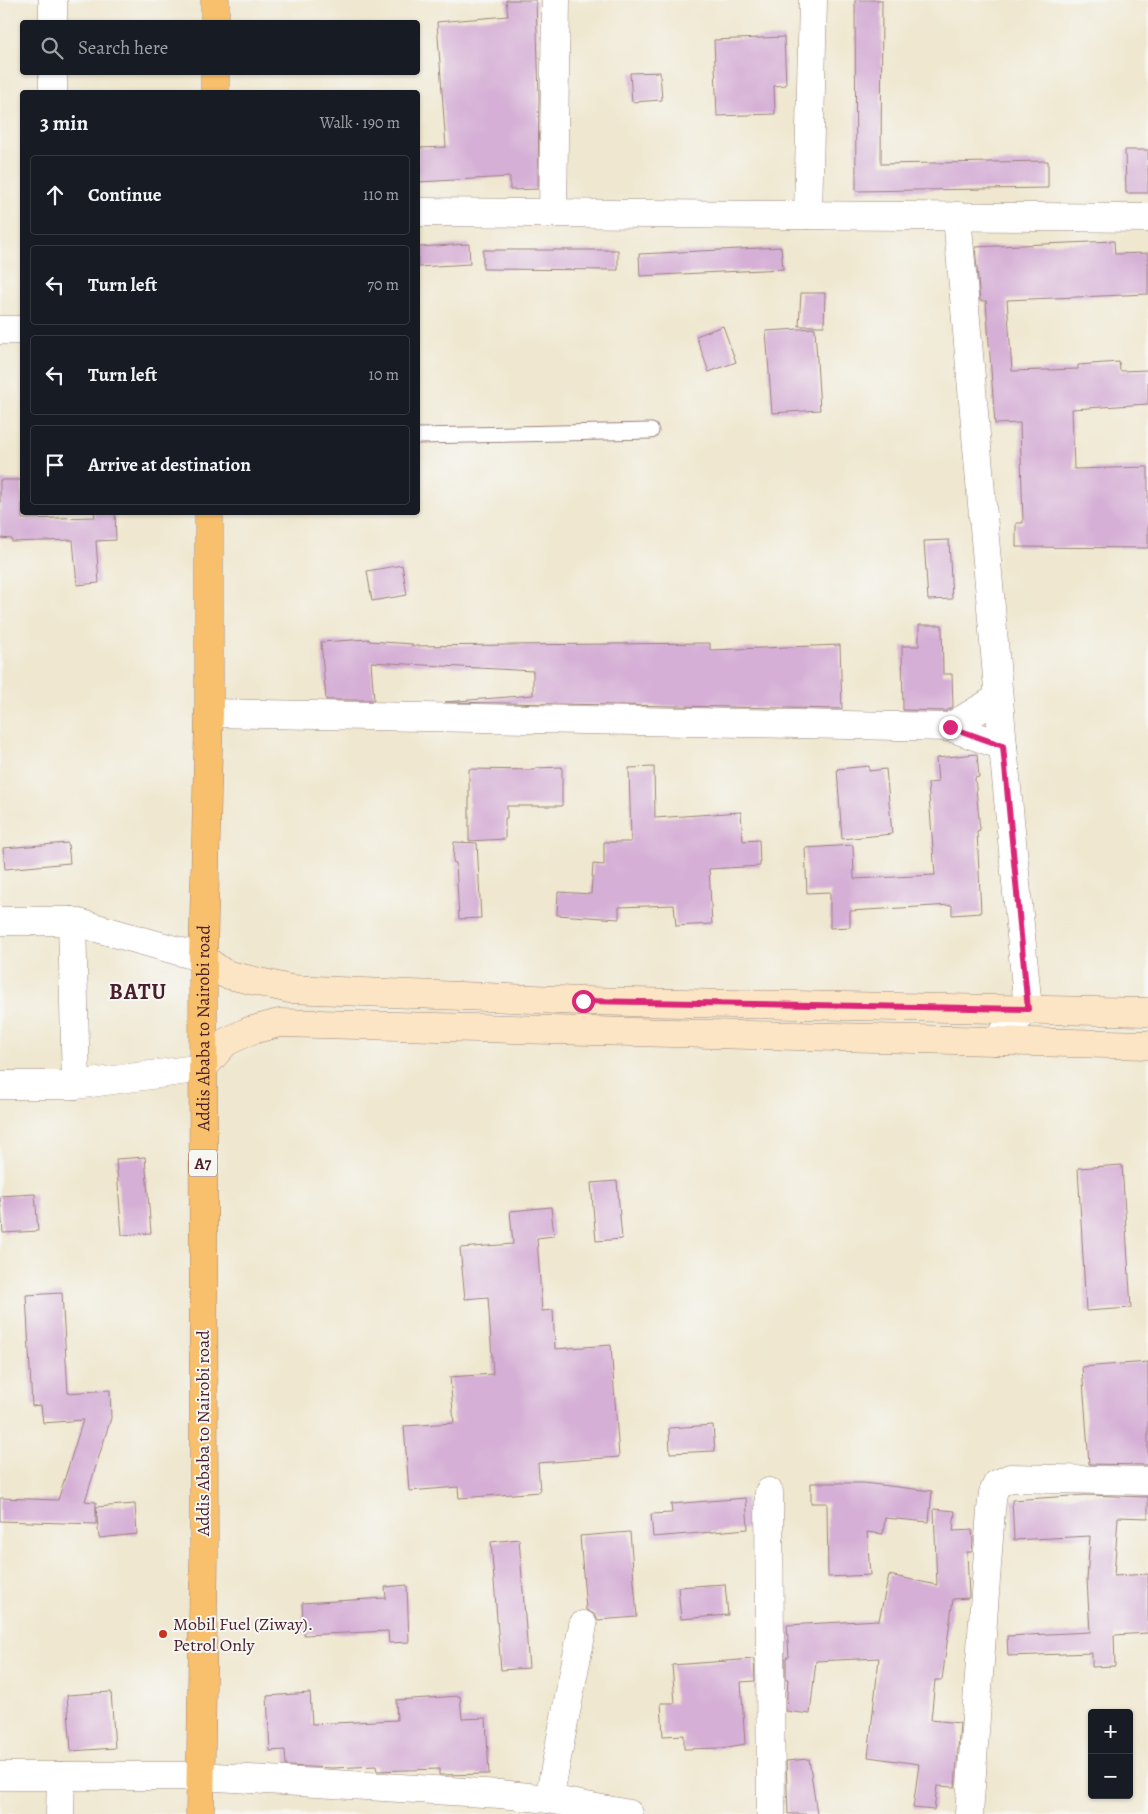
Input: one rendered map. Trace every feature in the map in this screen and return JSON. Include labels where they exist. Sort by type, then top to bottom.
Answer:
[{"type":"highway","points":[[215,0],[215,20]]},
{"type":"highway","points":[[215,75],[215,90]]},
{"type":"highway","name":"Addis Ababa to Nairobi road","points":[[200,1814],[204,1557],[203,958],[209,713],[210,515]]},
{"type":"main road","points":[[203,958],[225,974],[290,988],[583,1001],[1148,1012]]},
{"type":"main road","points":[[203,1068],[226,1042],[249,1031],[279,1023],[1148,1045]]},
{"type":"street","points":[[53,0],[53,20]]},
{"type":"street","points":[[552,212],[556,0]]},
{"type":"street","points":[[808,215],[813,0]]},
{"type":"street","points":[[53,75],[53,90]]},
{"type":"street","points":[[420,212],[1148,218]]},
{"type":"street","points":[[957,216],[998,698],[1028,1009],[995,1041]]},
{"type":"street","points":[[0,330],[20,330]]},
{"type":"street","points":[[950,727],[998,698]]},
{"type":"street","points":[[209,713],[950,727],[1003,746]]},
{"type":"street","points":[[0,921],[72,921],[203,958]]},
{"type":"street","points":[[72,921],[76,1085]]},
{"type":"street","points":[[0,1085],[76,1085],[203,1068]]},
{"type":"street","points":[[968,1814],[991,1510],[993,1493],[997,1484],[1010,1478],[1148,1481]]},
{"type":"street","points":[[770,1492],[770,1814]]},
{"type":"street","points":[[549,1799],[583,1625]]},
{"type":"street","points":[[0,1776],[200,1776],[549,1799],[628,1814]]},
{"type":"street","points":[[60,1814],[61,1776]]},
{"type":"lane","points":[[420,436],[652,431]]},
{"type":"building","points":[[506,0],[536,0],[539,95],[538,189],[510,190],[510,177],[420,182],[420,148],[446,147],[437,22],[508,16]]},
{"type":"building","points":[[855,0],[882,0],[881,164],[1048,161],[1048,188],[856,191]]},
{"type":"building","points":[[784,37],[786,85],[774,86],[775,114],[717,116],[714,40]]},
{"type":"building","points":[[660,72],[662,100],[632,102],[630,73]]},
{"type":"building","points":[[1125,150],[1148,150],[1148,193],[1126,193]]},
{"type":"building","points":[[1114,241],[1115,254],[1148,253],[1148,294],[1007,300],[1012,371],[1078,369],[1078,365],[1119,362],[1120,371],[1148,370],[1148,404],[1072,409],[1074,469],[1148,467],[1148,548],[1016,547],[1016,523],[1023,523],[1020,423],[995,424],[986,301],[980,301],[975,247]]},
{"type":"building","points":[[469,244],[470,264],[420,267],[420,247]]},
{"type":"building","points":[[781,247],[783,269],[640,276],[639,254]]},
{"type":"building","points":[[483,250],[618,250],[618,270],[483,269]]},
{"type":"building","points":[[801,293],[825,293],[824,326],[799,326]]},
{"type":"building","points":[[723,326],[736,362],[709,372],[696,336]]},
{"type":"building","points":[[815,328],[820,410],[772,413],[766,331]]},
{"type":"building","points":[[0,480],[20,480],[20,515],[22,515],[22,519],[115,515],[116,540],[96,541],[99,583],[77,585],[73,540],[12,542],[12,539],[0,538]]},
{"type":"building","points":[[949,540],[952,599],[928,600],[924,541]]},
{"type":"building","points":[[402,565],[407,595],[372,601],[367,571]]},
{"type":"building","points":[[919,625],[942,625],[943,674],[952,674],[953,707],[946,711],[903,710],[902,646],[919,646]]},
{"type":"building","points":[[369,639],[369,641],[412,644],[412,646],[710,643],[710,650],[840,645],[842,709],[445,702],[533,695],[533,671],[371,662],[374,700],[326,700],[321,642]]},
{"type":"building","points":[[977,754],[979,777],[975,778],[980,830],[977,831],[981,913],[952,915],[952,905],[850,911],[850,927],[830,928],[830,892],[807,893],[805,848],[853,845],[854,879],[935,875],[928,783],[938,782],[936,758]]},
{"type":"building","points":[[869,766],[869,771],[886,769],[892,834],[842,839],[837,769]]},
{"type":"building","points":[[562,767],[562,806],[507,806],[505,839],[469,841],[469,769],[535,770],[535,768]]},
{"type":"building","points":[[654,767],[655,818],[741,812],[743,841],[759,840],[760,866],[709,869],[712,924],[676,926],[674,905],[619,907],[619,919],[557,915],[558,892],[591,894],[593,864],[604,865],[604,842],[631,842],[629,768]]},
{"type":"building","points":[[454,842],[477,843],[481,918],[459,919],[456,863],[453,862]]},
{"type":"building","points":[[68,843],[70,863],[5,869],[3,848]]},
{"type":"building","points":[[145,1157],[151,1233],[122,1235],[116,1159]]},
{"type":"building","points":[[1122,1165],[1131,1308],[1086,1311],[1078,1168]]},
{"type":"building","points":[[617,1181],[622,1239],[596,1241],[591,1183]]},
{"type":"building","points":[[35,1194],[38,1231],[3,1233],[0,1196]]},
{"type":"building","points":[[551,1207],[554,1236],[537,1238],[542,1311],[553,1310],[555,1349],[611,1345],[619,1457],[538,1463],[540,1492],[459,1498],[458,1487],[409,1491],[404,1426],[454,1423],[450,1377],[493,1374],[488,1297],[465,1299],[460,1248],[513,1244],[510,1211]]},
{"type":"building","points":[[62,1293],[68,1393],[110,1390],[111,1418],[85,1501],[96,1502],[96,1524],[0,1521],[0,1498],[58,1500],[83,1420],[43,1423],[41,1405],[32,1406],[26,1295]]},
{"type":"building","points":[[1148,1362],[1148,1465],[1089,1464],[1082,1367]]},
{"type":"building","points":[[713,1425],[715,1451],[670,1453],[669,1428]]},
{"type":"building","points":[[811,1483],[863,1483],[932,1491],[929,1522],[885,1518],[883,1534],[867,1532],[870,1575],[828,1577],[827,1503],[811,1503]]},
{"type":"building","points":[[1085,1495],[1148,1497],[1148,1518],[1118,1517],[1114,1576],[1148,1574],[1148,1633],[1114,1635],[1115,1666],[1092,1667],[1092,1653],[1008,1656],[1007,1636],[1090,1632],[1087,1580],[1090,1536],[1014,1540],[1012,1500]]},
{"type":"building","points":[[746,1498],[748,1529],[653,1537],[651,1514],[672,1513],[671,1504]]},
{"type":"building","points":[[135,1504],[137,1534],[99,1538],[96,1507]]},
{"type":"building","points":[[934,1509],[955,1511],[953,1531],[972,1530],[973,1542],[972,1552],[967,1552],[969,1598],[953,1599],[942,1680],[935,1680],[931,1720],[960,1723],[955,1787],[937,1786],[934,1810],[913,1808],[919,1764],[868,1757],[879,1658],[816,1661],[810,1714],[786,1711],[788,1679],[786,1679],[786,1657],[789,1657],[787,1625],[879,1620],[889,1575],[937,1585]]},
{"type":"building","points":[[630,1532],[637,1617],[598,1620],[594,1614],[586,1610],[580,1536]]},
{"type":"building","points":[[519,1539],[529,1668],[501,1670],[491,1542]]},
{"type":"building","points":[[725,1584],[728,1615],[681,1619],[678,1587]]},
{"type":"building","points":[[407,1585],[409,1642],[389,1643],[388,1631],[304,1635],[302,1603],[386,1598],[385,1587]]},
{"type":"building","points":[[754,1659],[755,1681],[741,1682],[745,1744],[722,1748],[684,1749],[684,1735],[663,1736],[661,1703],[675,1703],[672,1665]]},
{"type":"building","points":[[111,1692],[115,1748],[71,1751],[67,1695]]},
{"type":"building","points":[[310,1693],[312,1724],[397,1720],[396,1700],[460,1696],[462,1719],[486,1718],[489,1774],[439,1775],[439,1769],[377,1771],[376,1766],[333,1768],[286,1766],[285,1750],[270,1751],[267,1696]]},
{"type":"building","points":[[809,1759],[817,1814],[788,1814],[786,1761]]},
{"type":"place","name":"Mobil Fuel (Ziway). Petrol Only","points":[[163,1634]]},
{"type":"district","name":"BATU","points":[[138,991]]},
{"type":"route","points":[[583,1001],[1028,1009],[1003,746],[950,727]]}]
